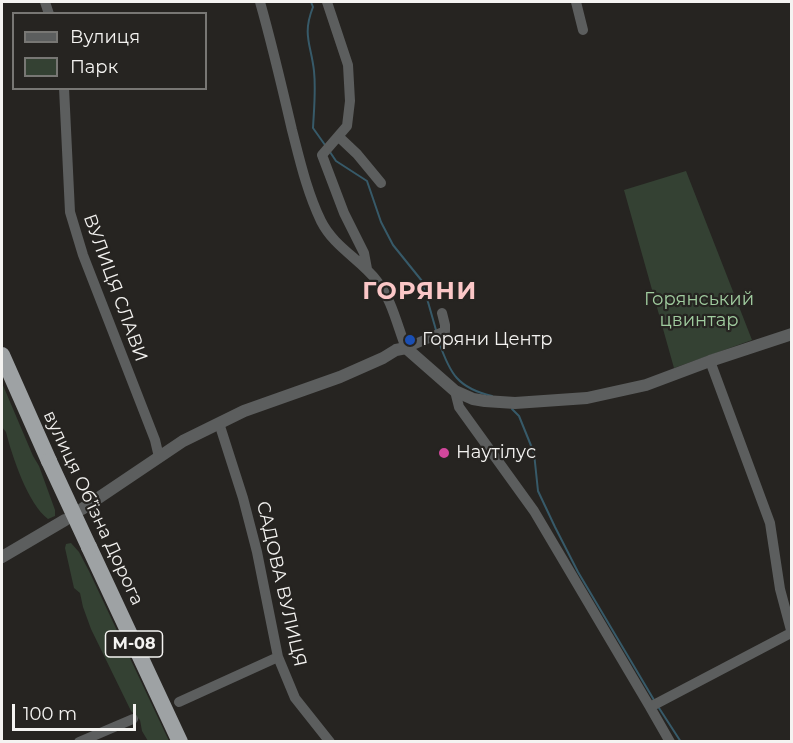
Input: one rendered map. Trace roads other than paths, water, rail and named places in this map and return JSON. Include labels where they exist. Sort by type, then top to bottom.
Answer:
[{"type":"highway","name":"вулиця Обʼїзна Дорога","points":[[2,355],[180,741]]},
{"type":"street","points":[[260,2],[312,203],[330,236],[367,269],[382,288],[390,302],[406,348],[455,391],[472,399],[500,403],[587,398],[646,386],[710,361],[792,334]]},
{"type":"street","points":[[327,2],[348,65],[350,101],[347,126],[322,155],[351,230],[364,253],[367,269]]},
{"type":"street","points":[[576,2],[583,30]]},
{"type":"street","name":"ВУЛИЦЯ СЛАВИ","points":[[64,90],[70,213],[83,255],[155,440],[159,457]]},
{"type":"street","points":[[339,137],[357,154],[381,183]]},
{"type":"street","points":[[82,509],[183,441],[219,423],[244,411],[360,369],[396,350],[445,331],[442,313]]},
{"type":"street","points":[[650,707],[791,634],[780,589],[770,523],[710,361]]},
{"type":"street","points":[[455,391],[459,407],[534,511],[670,741]]},
{"type":"street","name":"САДОВА ВУЛИЦЯ","points":[[219,423],[243,498],[257,552],[278,657],[295,698],[330,741]]},
{"type":"street","points":[[2,557],[66,520]]},
{"type":"street","points":[[179,702],[278,657]]},
{"type":"street","points":[[79,741],[133,719]]},
{"type":"waterway","points":[[311,2],[313,7],[308,25],[308,39],[315,78],[313,128],[325,145]]},
{"type":"waterway","points":[[330,152],[336,161],[367,181],[381,222],[393,245],[422,281],[436,330]]},
{"type":"waterway","points":[[439,342],[447,363],[457,378],[471,389],[492,396]]},
{"type":"waterway","points":[[512,409],[519,416],[534,453],[538,491],[555,527],[578,572],[654,700]]},
{"type":"waterway","points":[[659,708],[681,742]]},
{"type":"place","name":"Горяни Центр","points":[[410,340]]},
{"type":"place","name":"Наутілус","points":[[444,453]]},
{"type":"district","name":"ГОРЯНИ","points":[[420,292]]},
{"type":"park label","name":"Горянський цвинтар","points":[[699,310]]}]
